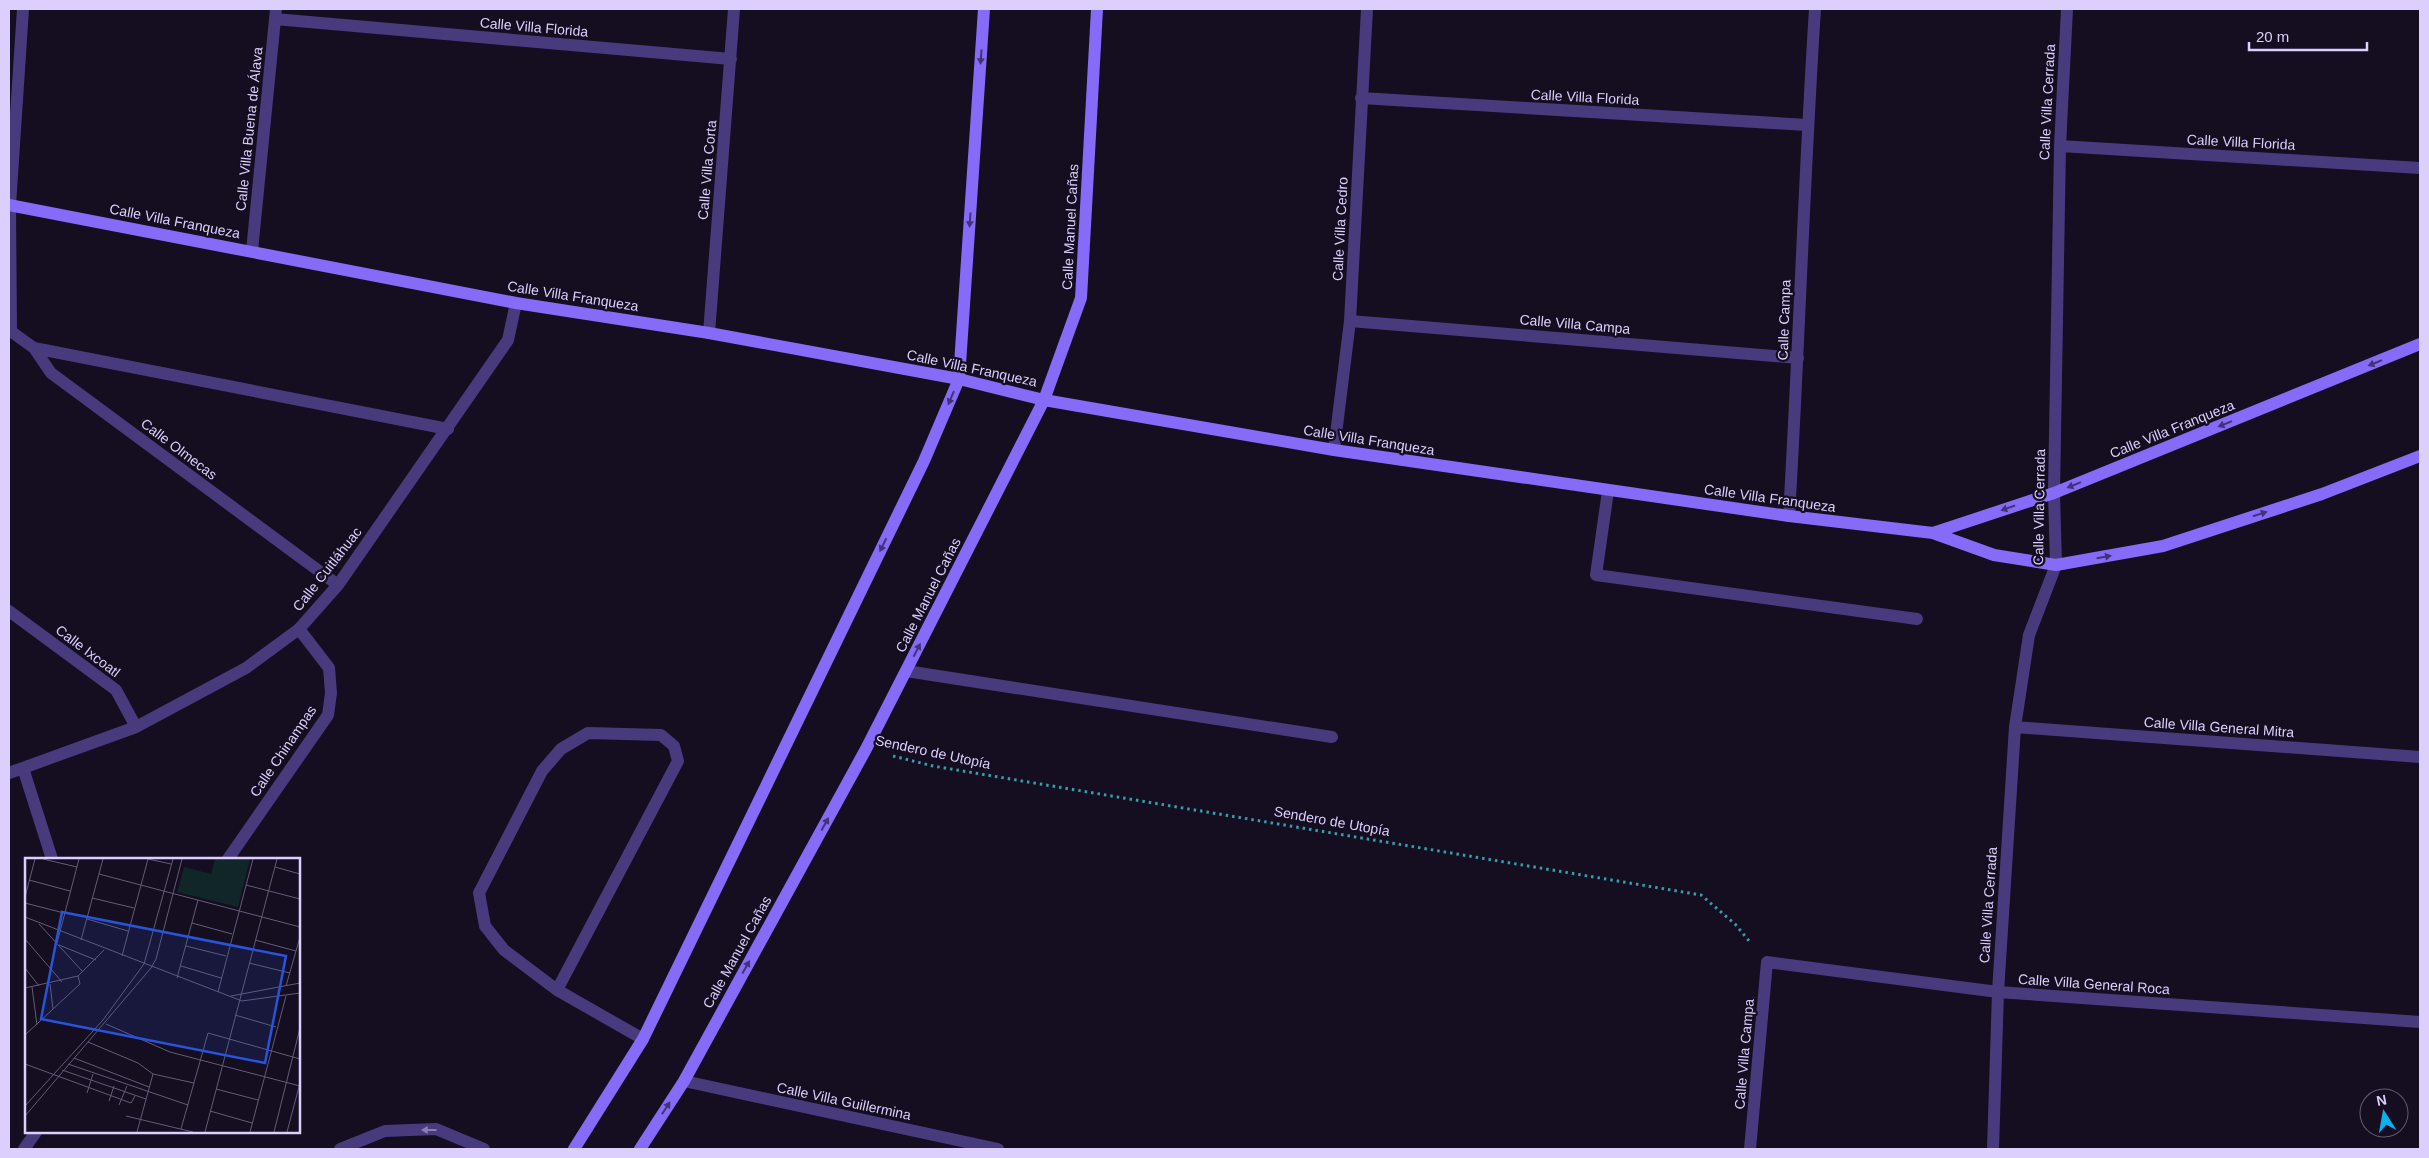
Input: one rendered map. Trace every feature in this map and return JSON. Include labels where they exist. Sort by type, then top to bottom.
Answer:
[{"type":"street","points":[[10,331],[9,205],[23,9]]},
{"type":"street","name":"Calle Villa Corta","points":[[709,333],[734,9]]},
{"type":"street","points":[[574,1149],[643,1039],[924,461],[959,379],[984,9]]},
{"type":"street","name":"Calle Manuel Cañas","points":[[640,1149],[684,1081],[866,749],[1044,400],[1081,298],[1097,9]]},
{"type":"street","name":"Calle Villa Cedro","points":[[1334,450],[1350,321],[1367,9]]},
{"type":"street","points":[[1807,125],[1815,9]]},
{"type":"street","name":"Calle Villa Cerrada","points":[[1993,1149],[1998,992],[2015,727],[2029,635],[2056,565],[2054,493],[2060,146],[2067,9]]},
{"type":"street","name":"Calle Villa Florida","points":[[275,14],[731,59]]},
{"type":"street","name":"Calle Villa Buena de Álava","points":[[252,251],[275,14]]},
{"type":"street","name":"Calle Villa Florida","points":[[1361,98],[1807,125]]},
{"type":"street","name":"Calle Campa","points":[[1789,516],[1798,358],[1807,125]]},
{"type":"street","name":"Calle Villa Florida","points":[[2060,146],[2420,168]]},
{"type":"street","name":"Calle Villa Franqueza","points":[[9,205],[516,303],[709,333],[959,379],[1044,400],[1334,450],[1608,491],[1789,516],[1933,533],[1994,555],[2056,565],[2162,546],[2322,494],[2420,456]]},
{"type":"street","name":"Calle Cuitláhuac","points":[[9,773],[136,728],[246,668],[299,629],[338,585],[508,340],[516,303]]},
{"type":"street","name":"Calle Villa Campa","points":[[1350,321],[1798,358]]},
{"type":"street","name":"Calle Olmecas","points":[[10,331],[34,348],[51,373],[338,585]]},
{"type":"street","name":"Calle Villa Franqueza","points":[[1933,533],[2054,493],[2420,344]]},
{"type":"street","points":[[34,348],[448,429]]},
{"type":"street","points":[[1608,491],[1596,575],[1916,619]]},
{"type":"street","name":"Calle Ixcoatl","points":[[9,611],[116,690],[136,728]]},
{"type":"street","name":"Calle Chinampas","points":[[229,858],[328,715],[332,693],[329,668],[299,629]]},
{"type":"street","points":[[906,671],[1332,737]]},
{"type":"street","name":"Calle Villa General Mitra","points":[[2015,727],[2420,757]]},
{"type":"street","points":[[557,990],[678,761],[674,746],[661,734],[588,733],[561,749],[542,771],[479,893],[485,926],[504,950],[557,990],[643,1039]]},
{"type":"street","points":[[23,768],[52,858]]},
{"type":"street","name":"Calle Villa Campa","points":[[1750,1149],[1767,962]]},
{"type":"street","name":"Calle Villa General Roca","points":[[1767,962],[1998,992],[2420,1022]]},
{"type":"street","name":"Calle Villa Guillermina","points":[[684,1081],[998,1149]]},
{"type":"street","points":[[340,1149],[385,1131],[436,1129],[477,1147]]},
{"type":"street","points":[[24,1149],[35,1133]]},
{"type":"path","name":"Sendero de Utopía","points":[[866,749],[933,766],[1701,895],[1735,924],[1767,962]]}]
